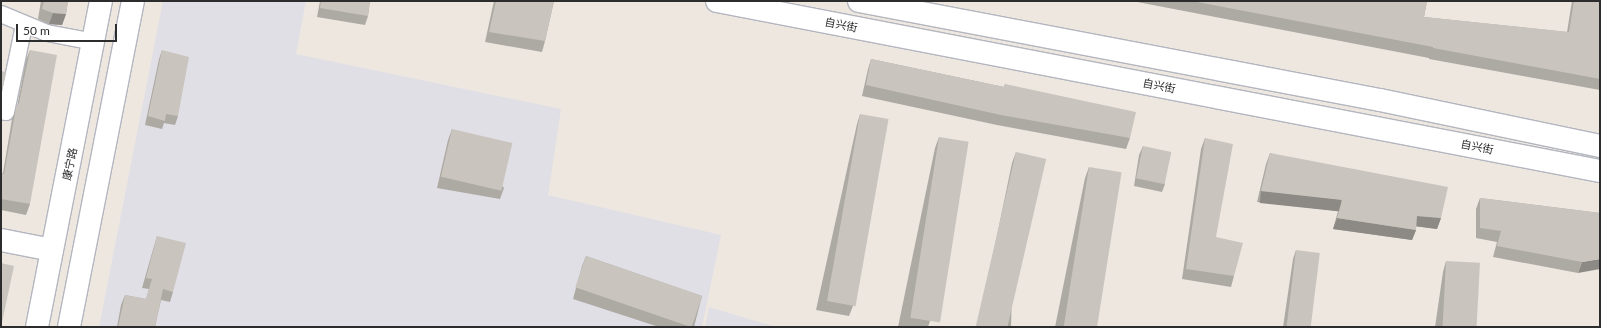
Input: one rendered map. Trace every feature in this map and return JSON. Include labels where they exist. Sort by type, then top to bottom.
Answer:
[{"type":"main road","name":"康宁路","points":[[37,327],[95,42],[101,1]]},
{"type":"main road","points":[[69,327],[133,1]]},
{"type":"main road","name":"自兴街","points":[[717,1],[1600,171]]},
{"type":"main road","points":[[860,1],[1380,100],[1600,146]]},
{"type":"main road","points":[[1,240],[52,250]]},
{"type":"street","points":[[1,14],[24,25],[47,33],[95,42]]},
{"type":"street","points":[[1,111],[6,112],[24,25]]},
{"type":"shaded area","points":[[163,1],[306,1],[296,54],[561,109],[548,195],[721,235],[702,327],[99,327]]},
{"type":"shaded area","points":[[709,307],[776,327],[705,327]]},
{"type":"building","points":[[44,1],[68,1],[66,14],[53,13],[42,9]]},
{"type":"building","points":[[321,1],[370,1],[368,16],[320,8]]},
{"type":"building","points":[[496,1],[554,1],[545,41],[489,32]]},
{"type":"building","points":[[1192,1],[1427,1],[1424,17],[1569,32],[1574,1],[1600,1],[1600,79],[1433,48]]},
{"type":"building","points":[[30,50],[57,55],[30,204],[1,199],[1,173],[4,174],[16,108],[19,103]]},
{"type":"building","points":[[162,50],[189,57],[178,116],[166,114],[165,121],[148,116]]},
{"type":"building","points":[[871,59],[1004,87],[1005,84],[1136,112],[1130,138],[1001,115],[866,85]]},
{"type":"building","points":[[1,71],[6,72],[1,92]]},
{"type":"building","points":[[860,114],[889,119],[856,306],[827,301]]},
{"type":"building","points":[[452,129],[512,143],[501,191],[441,177]]},
{"type":"building","points":[[939,137],[969,142],[940,322],[910,318]]},
{"type":"building","points":[[1205,138],[1233,144],[1216,237],[1243,243],[1234,276],[1186,269]]},
{"type":"building","points":[[1143,146],[1171,152],[1165,184],[1136,178]]},
{"type":"building","points":[[1016,152],[1046,159],[1007,327],[976,326]]},
{"type":"building","points":[[1270,153],[1448,187],[1441,218],[1417,216],[1416,230],[1337,218],[1342,200],[1261,191]]},
{"type":"building","points":[[1089,167],[1122,172],[1097,327],[1064,327]]},
{"type":"building","points":[[1480,198],[1600,213],[1600,259],[1582,262],[1497,246],[1501,231],[1480,228]]},
{"type":"building","points":[[157,236],[186,243],[173,292],[163,289],[155,327],[118,327],[125,295],[146,299],[152,279],[146,278]]},
{"type":"building","points":[[1296,250],[1320,253],[1311,327],[1287,327]]},
{"type":"building","points":[[586,256],[702,296],[691,327],[575,287]]},
{"type":"building","points":[[1446,261],[1480,263],[1477,327],[1443,327]]},
{"type":"building","points":[[1,263],[14,266],[1,327]]}]
